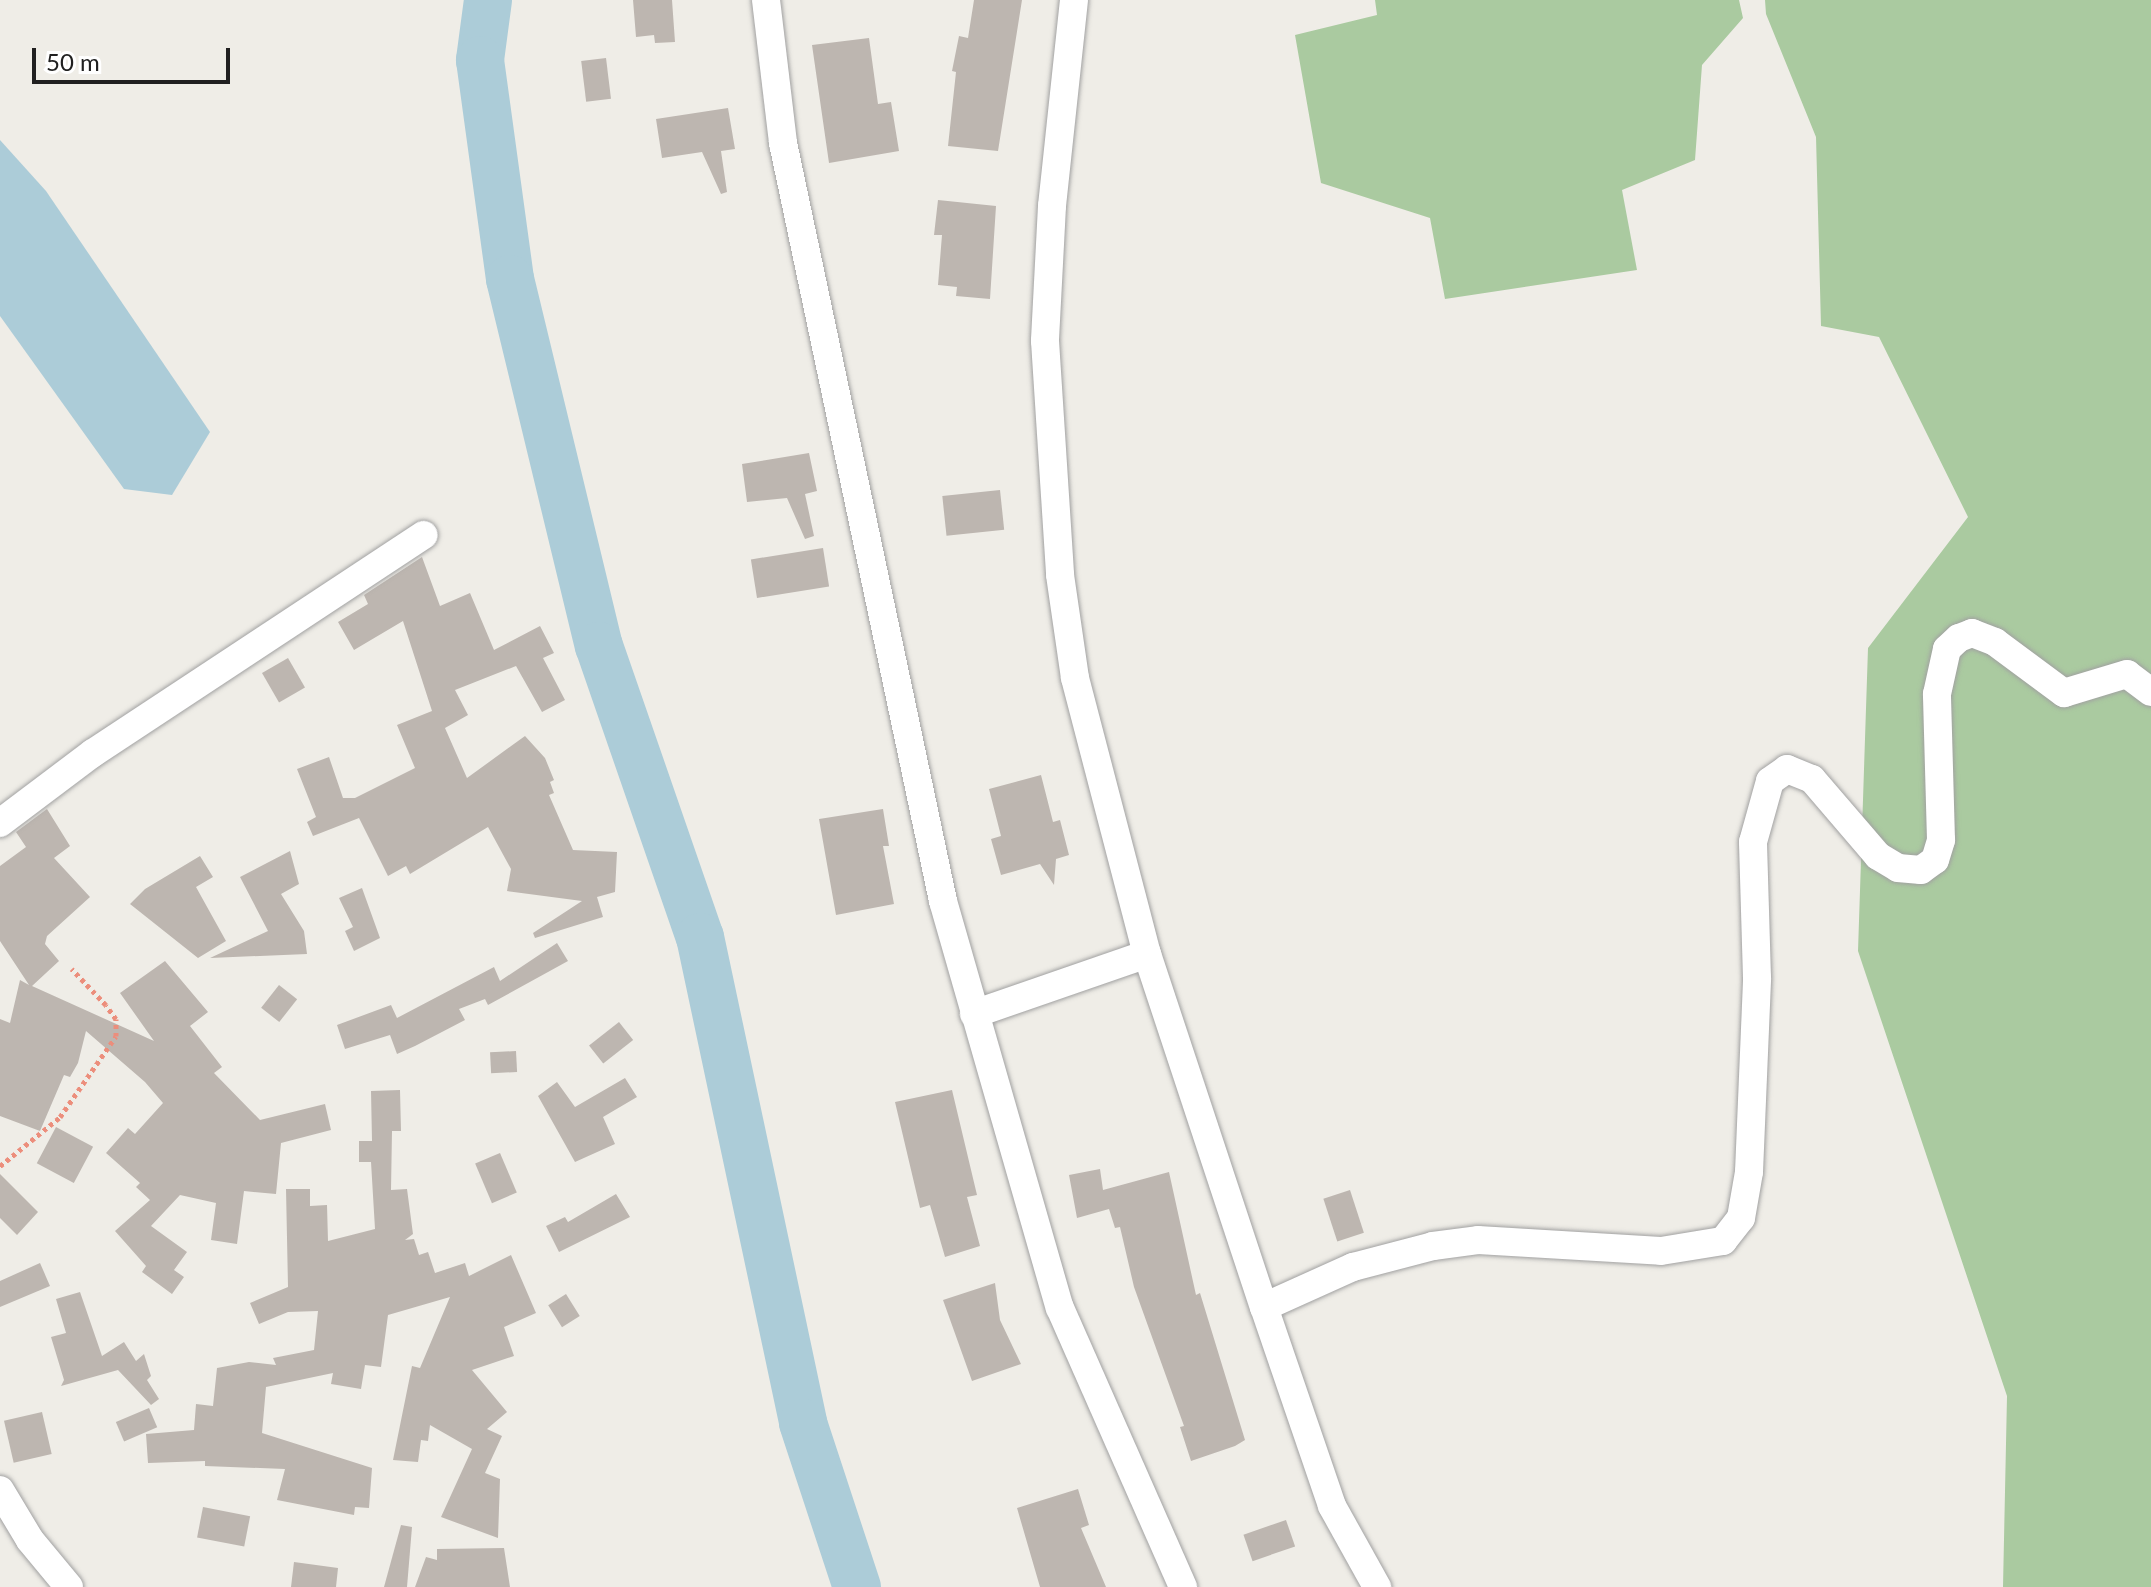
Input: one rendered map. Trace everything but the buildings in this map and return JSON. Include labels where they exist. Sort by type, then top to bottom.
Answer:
[{"type":"street","points":[[766,0],[783,143],[934,866],[1060,1308],[1183,1587]]},
{"type":"street","points":[[1074,0],[1052,206],[1045,341],[1060,575],[1075,678],[1147,954],[1264,1307],[1332,1506],[1377,1587]]},
{"type":"street","points":[[0,823],[93,753],[424,535]]},
{"type":"street","points":[[1264,1307],[1353,1267],[1433,1246],[1478,1240],[1661,1251],[1723,1241],[1741,1218],[1749,1172],[1757,978],[1753,842],[1770,781],[1787,769],[1812,779],[1878,856],[1898,868],[1921,870],[1935,860],[1941,840],[1937,694],[1947,649],[1959,638],[1972,633],[1995,642],[2064,693],[2127,674],[2151,692]]},
{"type":"street","points":[[974,1014],[1147,954]]},
{"type":"street","points":[[0,1490],[30,1540],[69,1587]]},
{"type":"path","points":[[0,1166],[60,1117],[116,1036],[116,1019],[72,969]]},
{"type":"green space","points":[[1375,0],[1739,0],[1743,18],[1702,65],[1695,160],[1622,190],[1637,270],[1445,299],[1430,218],[1321,183],[1295,35],[1377,15]]},
{"type":"green space","points":[[1765,0],[2151,0],[2151,1587],[2003,1587],[2007,1396],[1858,951],[1868,648],[1968,517],[1879,337],[1821,326],[1816,137],[1766,14]]},
{"type":"water","points":[[0,140],[46,191],[210,432],[172,495],[124,489],[0,316]]},
{"type":"waterway","points":[[488,0],[480,60],[510,279],[599,646],[700,937],[803,1423],[857,1587]]}]
